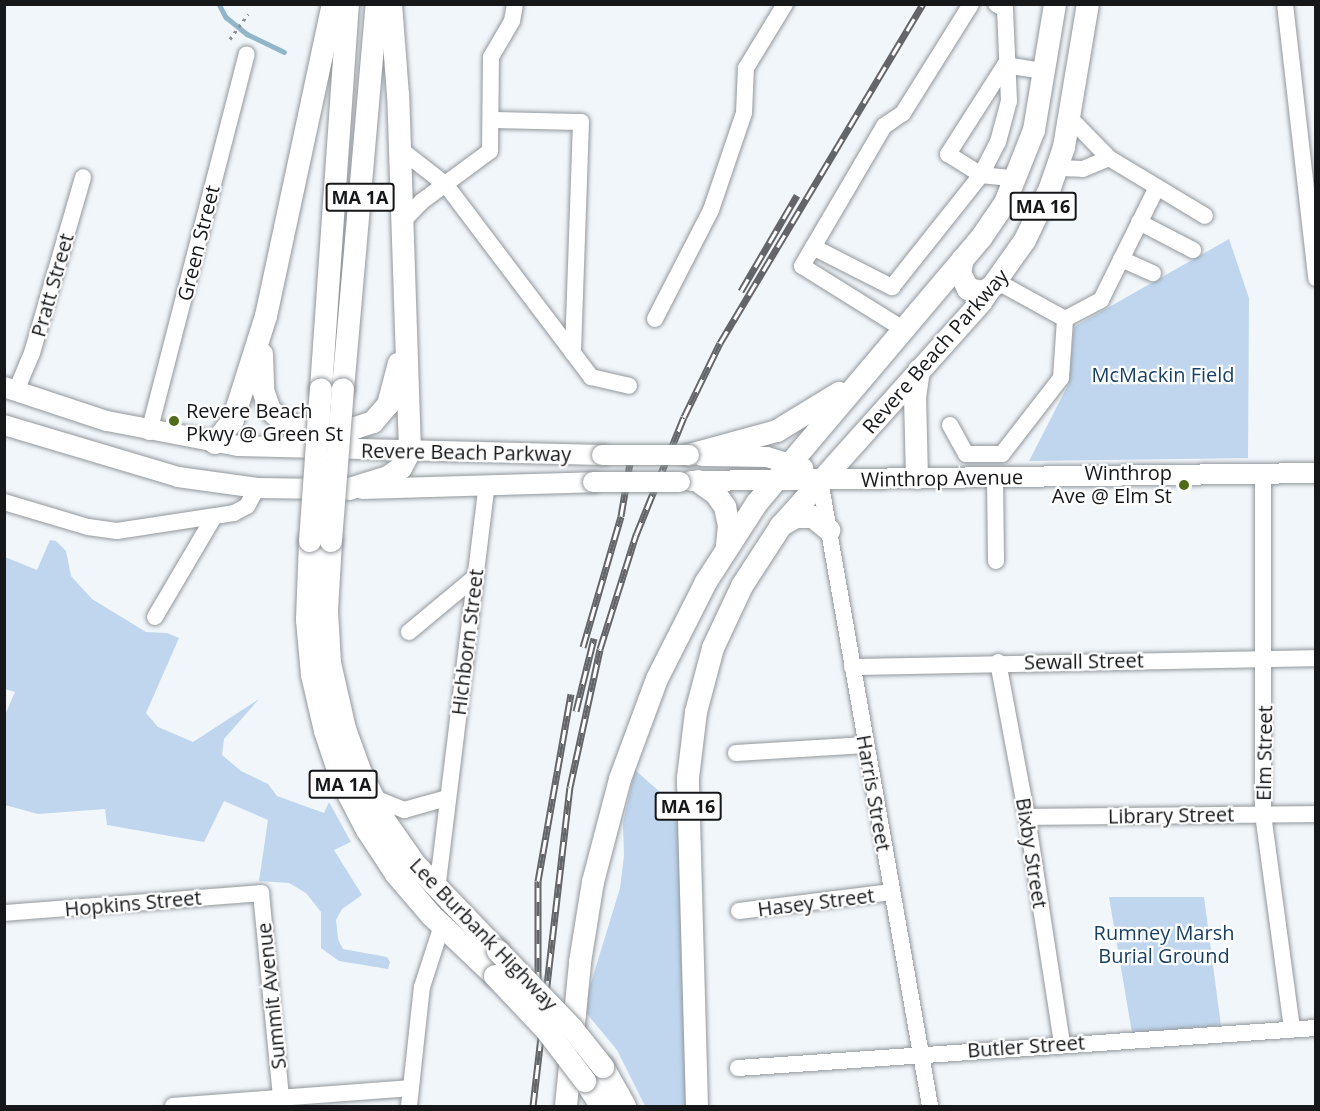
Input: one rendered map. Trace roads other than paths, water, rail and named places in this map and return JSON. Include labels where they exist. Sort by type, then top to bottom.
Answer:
[{"type":"highway","points":[[215,443],[233,420],[266,316],[333,4]]},
{"type":"highway","name":"Lee Burbank Highway","points":[[348,4],[332,389],[310,659],[332,757],[354,806],[381,854],[442,925],[547,1031],[585,1081],[601,1107]]},
{"type":"highway","name":"Lee Burbank Highway","points":[[332,389],[377,4]]},
{"type":"highway","points":[[350,489],[388,477],[401,468],[410,451],[400,149],[391,4]]},
{"type":"highway","name":"Revere Beach Parkway","points":[[775,480],[992,224],[1017,179],[1034,130],[1055,4]]},
{"type":"highway","name":"Revere Beach Parkway","points":[[820,480],[998,282],[1036,221],[1058,168],[1070,118],[1088,4]]},
{"type":"highway","points":[[963,259],[960,276],[971,291],[983,292],[998,282]]},
{"type":"highway","points":[[266,316],[261,360],[265,398],[274,415],[298,428],[355,428],[378,419],[391,398],[405,337]]},
{"type":"highway","points":[[689,455],[728,447],[786,426],[871,368]]},
{"type":"highway","points":[[917,478],[915,398],[919,370]]},
{"type":"highway","name":"MA 16","points":[[566,1107],[584,936],[615,796],[657,679],[727,548],[775,480]]},
{"type":"highway","name":"MA 16","points":[[697,1107],[688,817],[691,739],[702,686],[717,636],[746,579],[781,526],[820,480]]},
{"type":"highway","points":[[689,481],[716,494],[725,507],[729,526],[727,548]]},
{"type":"highway","points":[[781,526],[796,517],[813,517],[829,530]]},
{"type":"highway","name":"Lee Burbank Highway","points":[[320,541],[330,663],[345,729],[371,796],[396,838],[437,890],[565,1020],[603,1067],[625,1107]]},
{"type":"main road","name":"Revere Beach Parkway","points":[[10,389],[149,432],[215,443],[285,450],[767,457],[791,462],[820,480]]},
{"type":"main road","name":"Revere Beach Parkway","points":[[4,425],[152,471],[257,488],[350,489],[593,482],[820,480]]},
{"type":"main road","name":"Winthrop Avenue","points":[[820,480],[1316,473]]},
{"type":"street","points":[[402,222],[446,185],[487,156],[492,147],[492,51],[512,21],[515,4]]},
{"type":"street","points":[[655,319],[711,210],[744,113],[746,68],[785,4]]},
{"type":"street","points":[[903,329],[802,266],[884,126],[903,113],[971,4]]},
{"type":"street","points":[[813,247],[892,286],[981,175],[1004,123],[1009,95],[1005,65],[1005,9],[996,4]]},
{"type":"street","points":[[1285,4],[1316,278]]},
{"type":"street","name":"Green Street","points":[[149,432],[247,54]]},
{"type":"street","points":[[1005,65],[1044,70]]},
{"type":"street","points":[[1005,65],[948,154],[981,175],[1017,179]]},
{"type":"street","points":[[1070,118],[1109,158],[1205,216]]},
{"type":"street","points":[[492,120],[581,122],[573,353]]},
{"type":"street","points":[[400,149],[446,185],[591,377],[629,386]]},
{"type":"street","points":[[1058,168],[1085,168],[1109,158]]},
{"type":"street","name":"Pratt Street","points":[[10,389],[32,353],[83,177]]},
{"type":"street","points":[[1065,319],[1101,300],[1157,187]]},
{"type":"street","points":[[1139,222],[1193,250]]},
{"type":"street","points":[[1121,259],[1153,273]]},
{"type":"street","points":[[998,282],[1065,319]]},
{"type":"street","points":[[966,454],[1002,454],[1061,378],[1065,319]]},
{"type":"street","points":[[950,425],[982,478]]},
{"type":"street","points":[[986,454],[982,478],[996,561]]},
{"type":"street","name":"Elm Street","points":[[1263,474],[1265,658],[1263,814],[1292,1029]]},
{"type":"street","name":"Harris Street","points":[[820,480],[930,1107]]},
{"type":"street","name":"Hichborn Street","points":[[437,890],[487,486]]},
{"type":"street","points":[[4,502],[87,527],[110,530],[214,517],[244,509],[257,488]]},
{"type":"street","points":[[155,617],[214,517]]},
{"type":"street","points":[[409,632],[475,577]]},
{"type":"street","name":"Sewall Street","points":[[852,667],[998,662],[1316,658]]},
{"type":"street","name":"Bixby Street","points":[[998,662],[1028,817],[1062,1044]]},
{"type":"street","points":[[736,753],[866,745]]},
{"type":"street","points":[[371,796],[404,810],[447,798]]},
{"type":"street","name":"Library Street","points":[[1028,817],[1316,814]]},
{"type":"street","name":"Hasey Street","points":[[739,911],[892,892]]},
{"type":"street","name":"Hopkins Street","points":[[4,913],[261,893]]},
{"type":"street","name":"Summit Avenue","points":[[261,893],[281,1098]]},
{"type":"street","points":[[409,1107],[422,987],[442,925]]},
{"type":"street","name":"Butler Street","points":[[738,1068],[921,1053],[1316,1028]]},
{"type":"street","points":[[173,1107],[235,1104],[410,1088]]},
{"type":"waterway","points":[[219,4],[226,17],[247,34],[284,52]]},
{"type":"railway","points":[[533,1106],[570,787],[600,649],[636,535],[684,417],[720,343],[923,4]]},
{"type":"railway","points":[[741,291],[797,195]]},
{"type":"railway","points":[[583,647],[621,516],[633,445]]},
{"type":"railway","points":[[576,711],[594,638]]},
{"type":"railway","points":[[538,985],[538,881],[571,694]]},
{"type":"place","name":"Revere Beach Pkwy @ Green St","points":[[174,421]]},
{"type":"place","name":"Winthrop Ave @ Elm St","points":[[1184,485]]},
{"type":"park label","name":"McMackin Field","points":[[1163,374]]},
{"type":"park label","name":"Rumney Marsh Burial Ground","points":[[1164,944]]}]
